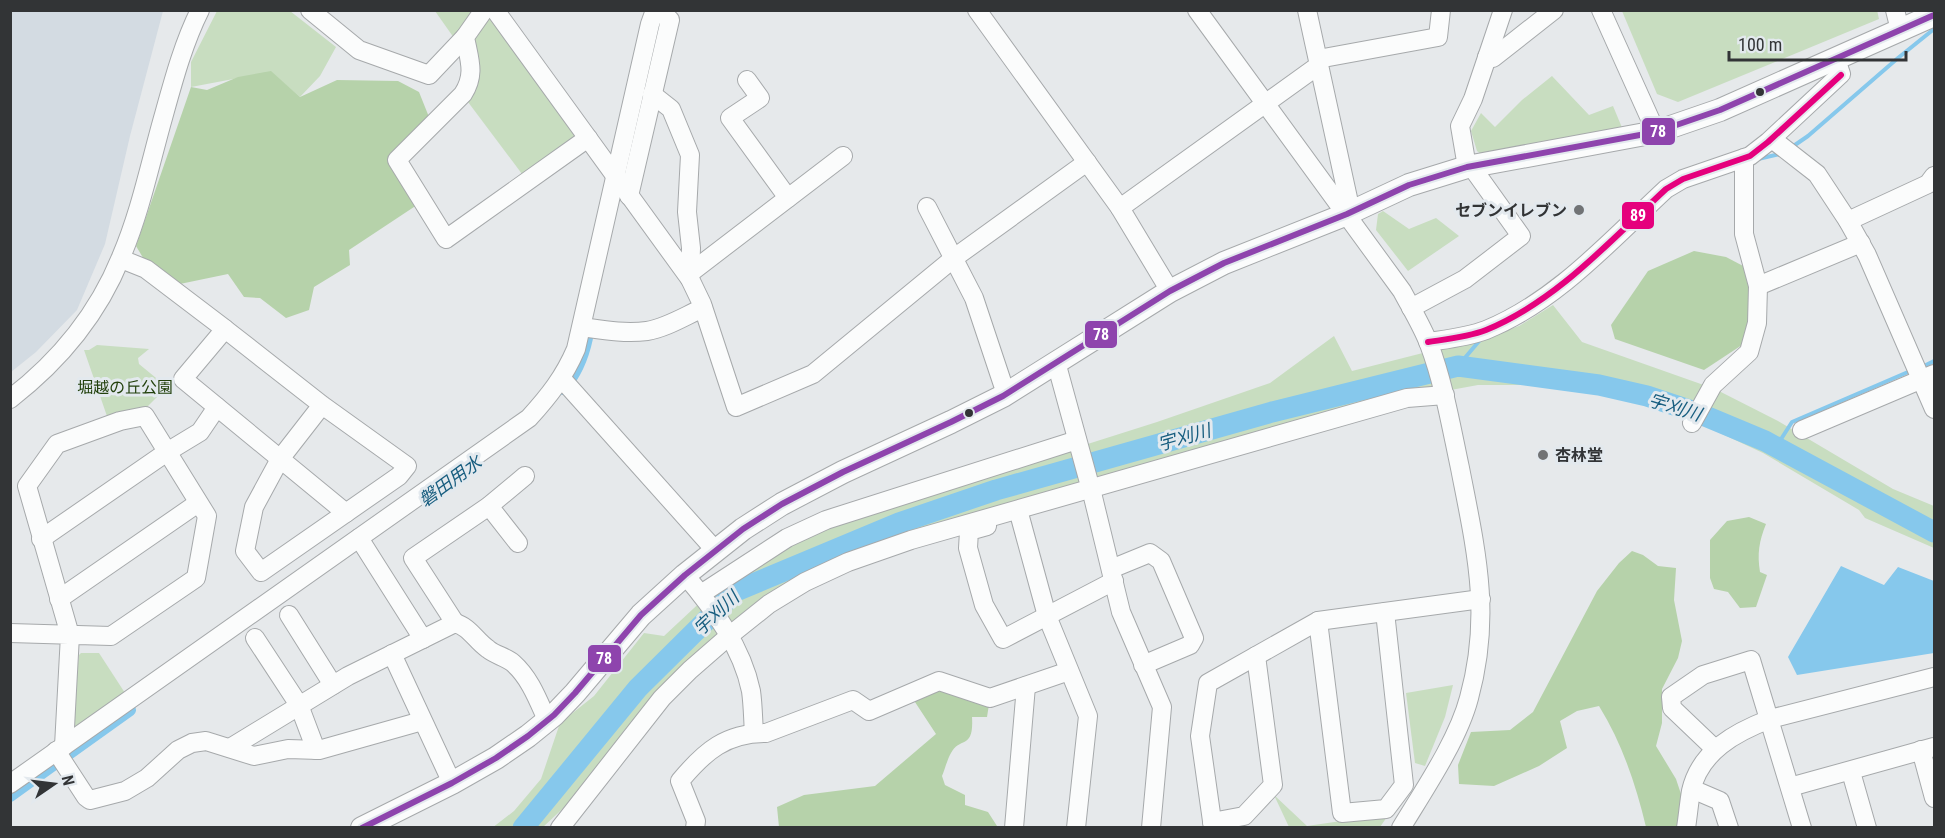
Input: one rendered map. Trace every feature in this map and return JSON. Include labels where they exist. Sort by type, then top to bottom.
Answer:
[{"type":"main road","points":[[362,828],[496,758],[548,720],[641,615],[715,550],[782,504],[1006,394],[1170,291],[1224,263],[1349,213],[1409,185],[1469,167],[1656,132],[1720,110],[1836,59],[1897,20],[1935,15]]},
{"type":"street","points":[[10,399],[30,384],[62,352],[95,309],[121,259],[131,233],[176,72],[200,10]]},
{"type":"street","points":[[310,10],[359,50],[429,75],[465,37],[484,10]]},
{"type":"street","points":[[495,10],[629,196],[690,276],[736,407],[813,374],[954,258],[1087,162]]},
{"type":"street","points":[[10,784],[60,754],[529,418],[562,379],[576,350],[582,327],[650,24],[657,10],[670,20],[629,196]]},
{"type":"street","points":[[976,10],[1120,208],[1170,291]]},
{"type":"street","points":[[1197,10],[1265,104],[1349,213],[1402,291],[1428,342],[1445,395],[1473,536],[1481,599],[1478,656],[1469,701],[1437,769],[1401,828]]},
{"type":"street","points":[[1307,10],[1349,213]]},
{"type":"street","points":[[1120,208],[1265,104],[1318,62],[1438,37],[1440,10]]},
{"type":"street","points":[[1411,308],[1465,279],[1521,236],[1469,167],[1460,126],[1473,99],[1503,10]]},
{"type":"street","points":[[1487,57],[1494,58],[1554,10]]},
{"type":"street","points":[[1600,10],[1656,132]]},
{"type":"street","points":[[465,37],[471,71],[470,83],[463,94],[397,160],[446,239],[588,138]]},
{"type":"street","points":[[1428,342],[1455,339],[1486,330],[1522,311],[1562,284],[1666,189],[1683,179],[1750,156],[1841,74],[1836,59]]},
{"type":"street","points":[[747,80],[760,98],[730,118],[788,198]]},
{"type":"street","points":[[652,94],[671,109],[690,155],[687,212],[691,248],[690,276]]},
{"type":"street","points":[[1772,138],[1817,174],[1848,221],[1928,377],[1935,409]]},
{"type":"street","points":[[690,276],[843,156]]},
{"type":"street","points":[[1692,423],[1713,385],[1749,352],[1757,323],[1758,286],[1744,234],[1744,158]]},
{"type":"street","points":[[1848,221],[1928,184],[1935,176]]},
{"type":"street","points":[[927,207],[974,298],[1006,394]]},
{"type":"street","points":[[1758,286],[1861,243]]},
{"type":"street","points":[[121,259],[146,269],[322,405],[407,466],[399,476],[261,572],[245,551],[255,507],[280,459],[322,405]]},
{"type":"street","points":[[582,327],[618,332],[647,331],[703,308]]},
{"type":"street","points":[[225,329],[183,379],[346,513]]},
{"type":"street","points":[[1056,362],[1121,612],[1162,707],[1151,828]]},
{"type":"street","points":[[1802,430],[1928,377]]},
{"type":"street","points":[[562,379],[715,550]]},
{"type":"street","points":[[560,828],[662,698],[728,634],[769,604],[805,582],[848,562],[911,540],[1409,398],[1445,395]]},
{"type":"street","points":[[41,539],[167,452],[200,432],[217,407]]},
{"type":"street","points":[[10,633],[70,635],[111,636],[196,578],[207,516],[145,416],[120,421],[57,444],[27,486],[70,635],[60,754],[86,797],[90,800],[125,791],[147,777],[178,750],[192,743],[206,741],[254,756],[288,749],[316,750],[422,721]]},
{"type":"street","points":[[701,594],[787,538],[826,520],[1077,442]]},
{"type":"street","points":[[525,476],[489,506],[413,558],[454,623],[465,626],[486,649],[511,662],[528,680],[548,720]]},
{"type":"street","points":[[1091,490],[1020,517],[969,531],[968,548],[984,605],[1003,639],[1047,616],[1150,554],[1161,561],[1194,638],[1190,645],[1143,665]]},
{"type":"street","points":[[59,599],[198,503]]},
{"type":"street","points":[[489,506],[518,543]]},
{"type":"street","points":[[1020,517],[1047,616],[1088,716],[1076,828]]},
{"type":"street","points":[[359,538],[423,639]]},
{"type":"street","points":[[685,575],[728,634],[740,658],[751,691],[754,733]]},
{"type":"street","points":[[1256,656],[1273,785],[1244,816],[1212,825],[1200,736],[1208,683],[1318,621],[1481,599]]},
{"type":"street","points":[[1318,621],[1342,813],[1386,808],[1404,785],[1385,612]]},
{"type":"street","points":[[289,615],[333,685]]},
{"type":"street","points":[[230,748],[333,685],[454,623]]},
{"type":"street","points":[[255,638],[299,705],[316,750]]},
{"type":"street","points":[[392,654],[452,783]]},
{"type":"street","points":[[1715,749],[1672,708],[1671,697],[1703,675],[1750,660],[1802,828]]},
{"type":"street","points":[[695,828],[696,821],[680,781],[698,759],[725,740],[754,733],[766,733],[853,700],[869,711],[939,681],[990,698],[1069,671]]},
{"type":"street","points":[[1686,828],[1692,789],[1700,768],[1715,749],[1744,729],[1770,719],[1935,677]]},
{"type":"street","points":[[1014,828],[1026,686]]},
{"type":"street","points":[[1790,787],[1851,772],[1928,748],[1935,798]]},
{"type":"street","points":[[1851,772],[1867,828]]},
{"type":"street","points":[[1692,789],[1720,801],[1730,828]]},
{"type":"shaded area","points":[[11,10],[163,11],[130,136],[105,244],[77,310],[36,352],[11,372]]},
{"type":"green space","points":[[1877,10],[1879,19],[1678,102],[1657,94],[1622,11]]},
{"type":"green space","points":[[217,11],[290,11],[336,47],[320,76],[300,97],[271,72],[191,87],[191,62]]},
{"type":"green space","points":[[435,11],[478,11],[454,38]]},
{"type":"green space","points":[[490,15],[580,139],[525,178],[468,102],[478,72],[471,40]]},
{"type":"green space","points":[[271,71],[300,97],[337,80],[398,81],[419,92],[429,117],[395,165],[423,201],[349,250],[350,265],[314,287],[309,310],[286,318],[260,298],[244,297],[228,274],[175,285],[145,261],[136,246],[191,87],[207,90],[238,77]]},
{"type":"green space","points":[[1552,76],[1589,115],[1613,106],[1623,130],[1481,154],[1477,151],[1471,131],[1481,113],[1495,127],[1522,100]]},
{"type":"green space","points":[[1383,211],[1409,229],[1436,218],[1459,236],[1408,271],[1376,230],[1378,214]]},
{"type":"green space","points":[[1694,251],[1726,257],[1747,268],[1751,315],[1742,345],[1704,370],[1615,339],[1611,325],[1648,271]]},
{"type":"green space","points":[[1553,305],[1582,342],[1715,389],[1778,421],[1893,489],[1934,506],[1934,548],[1865,518],[1859,510],[1763,453],[1705,426],[1626,398],[1542,385],[1478,385],[1407,398],[878,546],[756,609],[584,789],[543,827],[492,828],[514,811],[541,779],[560,723],[594,696],[644,633],[664,636],[708,595],[818,524],[993,474],[1270,383],[1334,336],[1352,371],[1477,341],[1519,326]]},
{"type":"green space","name":"堀越の丘公園","points":[[97,345],[149,349],[138,358],[139,364],[167,387],[146,408],[108,419],[84,350]]},
{"type":"green space","points":[[1749,517],[1766,524],[1760,542],[1759,559],[1760,572],[1767,575],[1756,607],[1740,608],[1728,592],[1714,589],[1710,578],[1710,540],[1727,521]]},
{"type":"green space","points":[[1632,551],[1643,555],[1658,566],[1676,568],[1674,600],[1682,641],[1678,658],[1662,689],[1662,723],[1656,746],[1676,779],[1685,806],[1682,827],[1646,827],[1627,765],[1615,735],[1599,706],[1577,711],[1560,721],[1567,748],[1539,766],[1494,786],[1459,784],[1458,765],[1471,732],[1510,730],[1533,712],[1597,591],[1619,563]]},
{"type":"green space","points":[[81,653],[99,653],[125,693],[78,727],[71,725]]},
{"type":"green space","points":[[943,682],[990,698],[987,717],[972,717],[969,738],[951,753],[942,776],[945,785],[965,795],[965,805],[988,812],[997,826],[1001,827],[779,827],[777,807],[804,795],[875,786],[936,734],[913,699]]},
{"type":"green space","points":[[1453,685],[1445,717],[1425,766],[1415,763],[1406,693]]},
{"type":"green space","points":[[1274,795],[1307,826],[1389,814],[1380,827],[1289,827]]},
{"type":"water","points":[[1841,566],[1884,585],[1898,567],[1934,581],[1934,653],[1797,675],[1788,657]]},
{"type":"waterway","points":[[1792,147],[1934,29]]},
{"type":"waterway","points":[[1758,159],[1780,154]]},
{"type":"waterway","name":"磐田用水","points":[[563,389],[578,365],[587,338]]},
{"type":"waterway","points":[[1458,366],[1480,340]]},
{"type":"waterway","points":[[1926,365],[1934,361]]},
{"type":"waterway","name":"宇刈川","points":[[523,828],[638,688],[736,591],[899,523],[996,490],[1272,412],[1458,366],[1599,385],[1647,396],[1698,413],[1765,441],[1934,532]]},
{"type":"waterway","points":[[1776,447],[1792,422],[1908,372]]},
{"type":"waterway","name":"磐田用水","points":[[10,796],[130,710]]},
{"type":"transit line","name":"78","points":[[362,828],[452,783],[496,758],[528,736],[554,715],[575,693],[641,615],[685,575],[743,529],[782,504],[843,472],[1003,396],[1170,291],[1224,263],[1347,214],[1409,185],[1467,167],[1656,132],[1720,110],[1934,15]]},
{"type":"transit line","name":"89","points":[[1428,342],[1486,330],[1536,303],[1582,268],[1666,189],[1683,179],[1750,156],[1841,75]]},
{"type":"place","name":"セブンイレブン","points":[[1579,210]]},
{"type":"place","name":"杏林堂","points":[[1543,455]]}]
